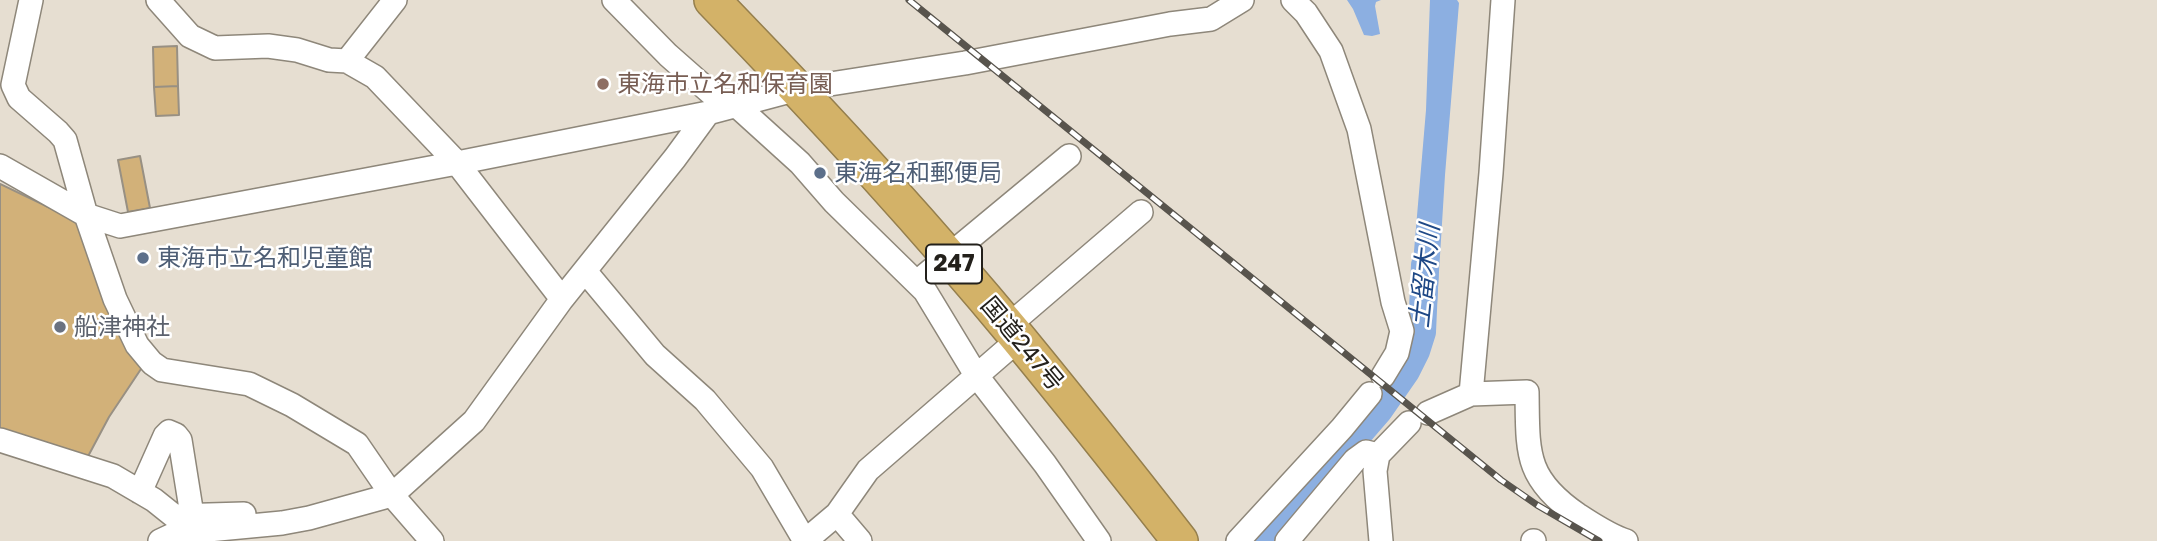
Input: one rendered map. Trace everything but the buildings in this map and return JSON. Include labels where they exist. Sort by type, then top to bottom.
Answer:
[{"type":"highway","name":"国道247号","points":[[712,0],[798,89],[947,256],[1013,333],[1180,541]]},
{"type":"street","points":[[31,0],[10,56],[15,92],[65,140],[86,215],[115,299],[137,345],[152,363],[162,370],[249,384],[292,405],[357,444],[392,495],[432,541]]},
{"type":"street","points":[[158,0],[190,36],[215,48],[268,46],[297,50],[329,60],[347,61],[375,77],[457,163],[562,299]]},
{"type":"street","points":[[347,61],[395,0]]},
{"type":"street","points":[[614,0],[724,108],[800,163],[834,202],[917,282],[976,375],[1045,464],[1099,541]]},
{"type":"street","points":[[0,166],[86,215],[120,226],[457,163],[724,108],[798,89],[971,62],[1170,24],[1211,19],[1242,0]]},
{"type":"street","points":[[1238,541],[1342,428],[1377,385],[1397,353],[1402,331],[1393,302],[1359,129],[1331,51],[1306,13],[1293,0]]},
{"type":"street","points":[[1471,394],[1503,0]]},
{"type":"street","points":[[160,541],[177,533],[199,529],[282,523],[309,518],[392,495],[474,421],[562,299],[675,158],[724,108]]},
{"type":"street","points":[[917,282],[1069,156]]},
{"type":"street","points":[[585,271],[655,355],[705,400],[762,468],[805,541],[837,514],[868,470],[976,375],[1013,333],[1141,212]]},
{"type":"street","points":[[1381,541],[1375,471],[1378,455],[1419,418],[1471,394],[1527,392],[1528,446],[1537,476],[1558,501],[1608,534],[1626,541]]},
{"type":"street","points":[[140,492],[165,436],[169,432],[176,435],[180,440],[199,529]]},
{"type":"street","points":[[0,440],[113,476],[199,529]]},
{"type":"street","points":[[1287,541],[1355,460],[1366,452],[1378,455]]},
{"type":"street","points":[[837,514],[860,541]]},
{"type":"water","points":[[1347,0],[1381,0],[1376,2],[1375,6],[1380,34],[1364,35]]},
{"type":"water","points":[[1430,0],[1457,0],[1459,3],[1437,304],[1412,303],[1426,110]]},
{"type":"waterway","name":"土留木川","points":[[1266,541],[1379,410],[1406,371],[1422,332],[1425,265]]},
{"type":"railway","points":[[909,0],[1501,480],[1537,505],[1599,541]]},
{"type":"place","name":"東海市立名和保育園","points":[[603,84]]},
{"type":"place","name":"東海名和郵便局","points":[[820,173]]},
{"type":"place","name":"東海市立名和児童館","points":[[143,258]]},
{"type":"place","name":"船津神社","points":[[60,327]]}]
